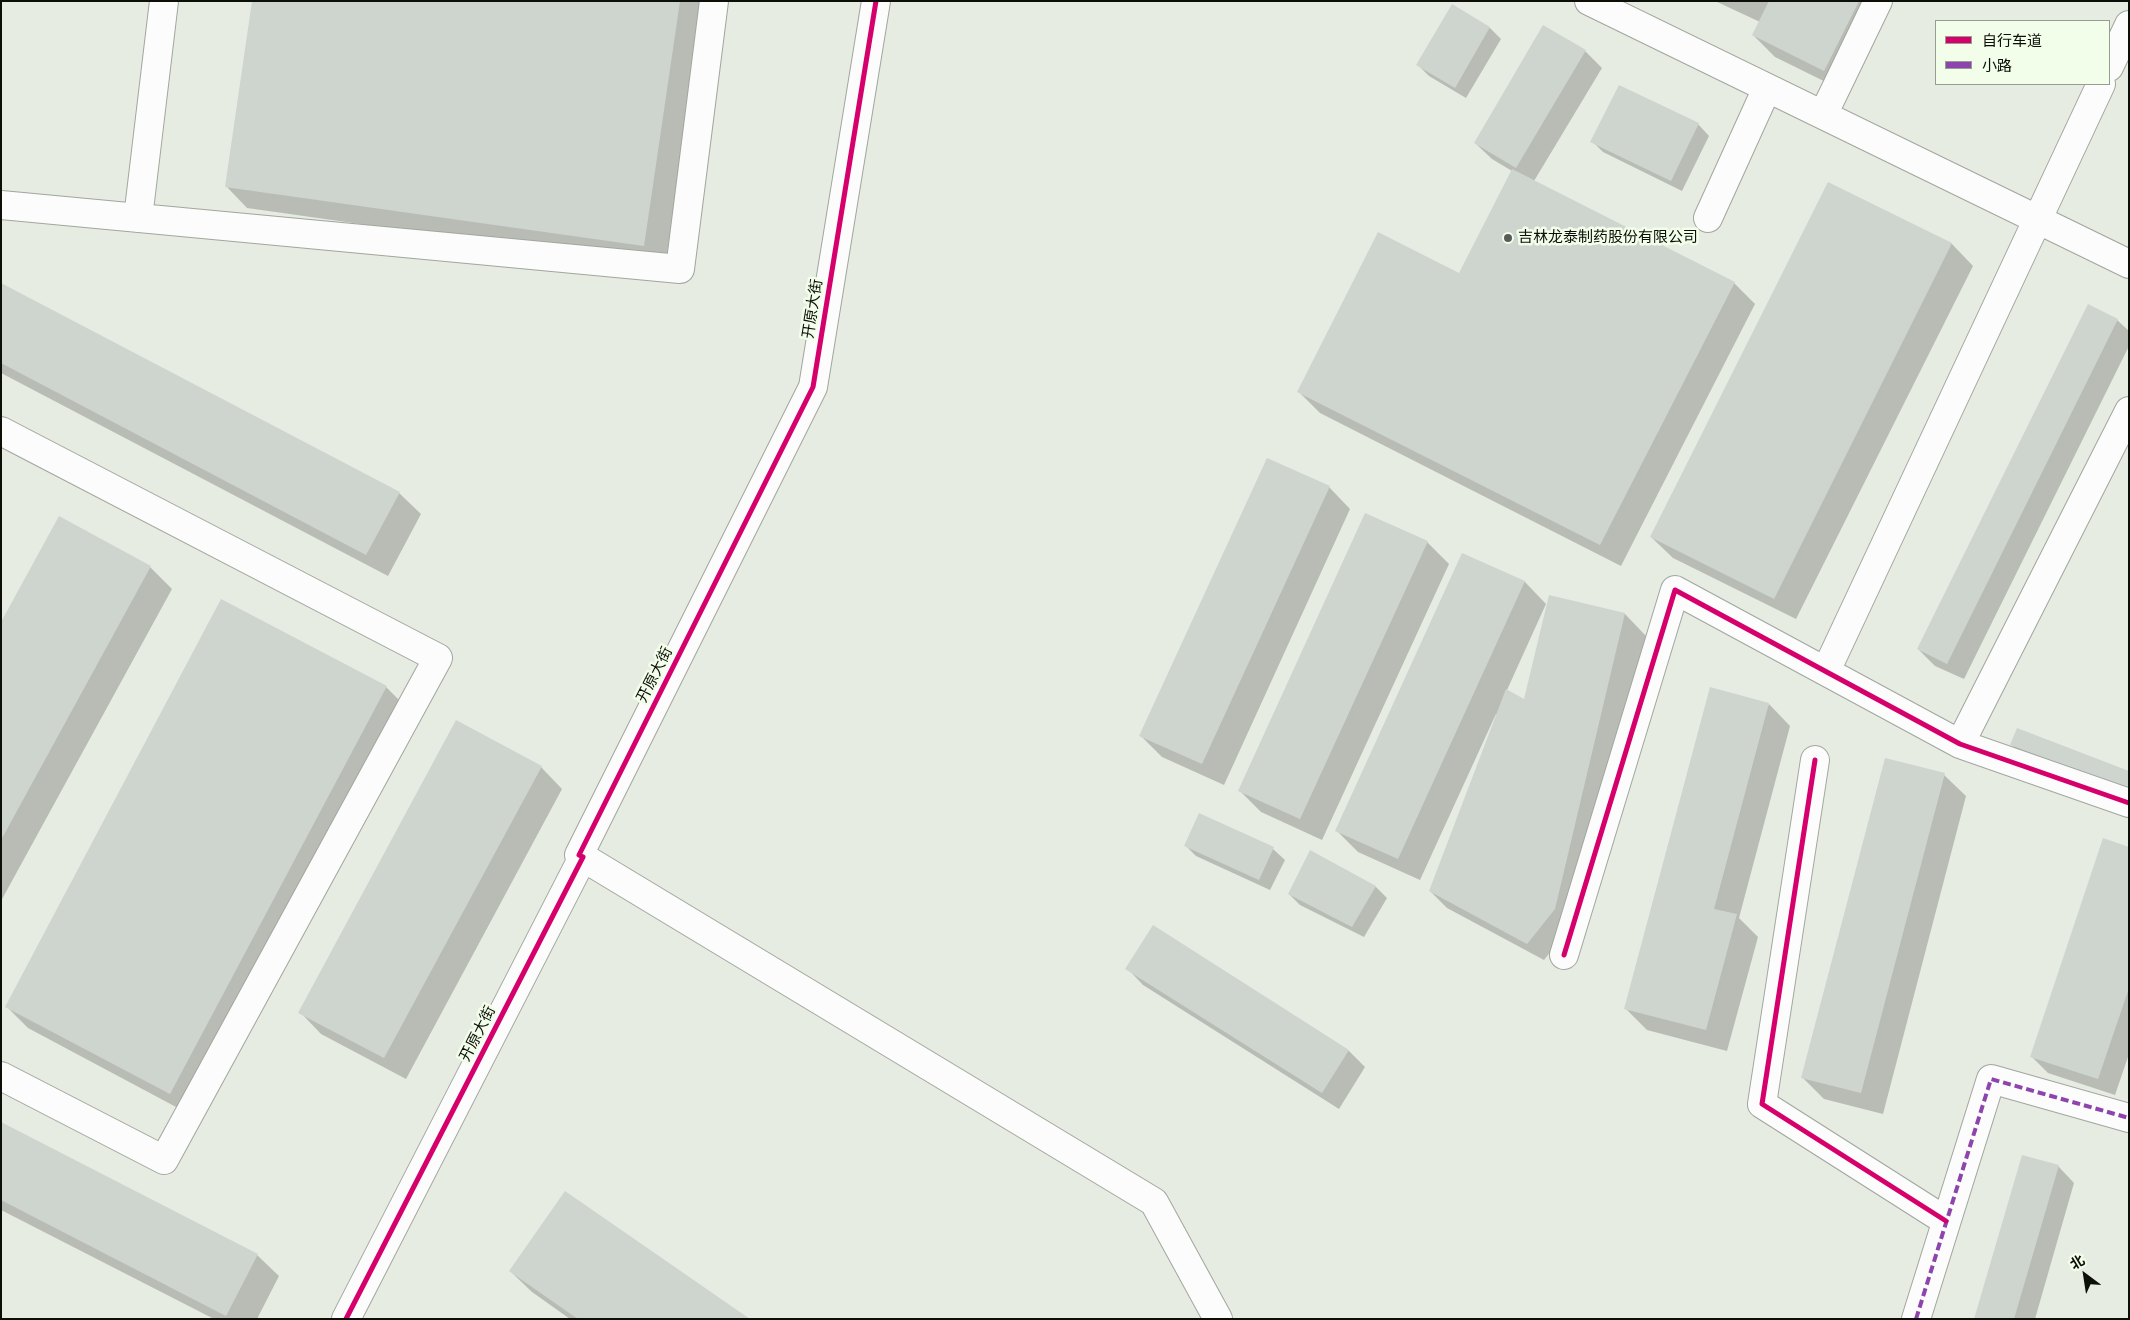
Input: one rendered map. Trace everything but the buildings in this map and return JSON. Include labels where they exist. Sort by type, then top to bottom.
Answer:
[{"type":"street","points":[[138,218],[164,1]]},
{"type":"street","points":[[1,205],[680,269],[714,1]]},
{"type":"street","name":"开原大街","points":[[346,1319],[581,856],[813,387],[876,1]]},
{"type":"street","points":[[1589,1],[2129,264]]},
{"type":"street","points":[[1823,115],[1878,1]]},
{"type":"street","points":[[2110,65],[2129,25]]},
{"type":"street","points":[[1826,671],[2101,85]]},
{"type":"street","points":[[1708,218],[1767,88]]},
{"type":"street","points":[[1960,744],[2129,411]]},
{"type":"street","points":[[1,430],[438,658],[164,1160],[1,1076]]},
{"type":"street","points":[[1564,955],[1675,590],[1960,744],[2129,803]]},
{"type":"street","points":[[1815,760],[1762,1104],[1946,1221]]},
{"type":"street","points":[[581,856],[1154,1202],[1218,1319]]},
{"type":"street","points":[[1916,1319],[1990,1079],[2129,1118]]},
{"type":"marked path","points":[[1916,1319],[1991,1079],[2129,1118]]},
{"type":"cycle path","points":[[346,1319],[583,857],[579,855],[813,387],[876,1]]},
{"type":"cycle path","points":[[1564,955],[1675,590],[1960,744],[2129,803]]},
{"type":"cycle path","points":[[1815,760],[1762,1104],[1946,1221]]},
{"type":"place","name":"吉林龙泰制药股份有限公司","points":[[1508,238]]}]
